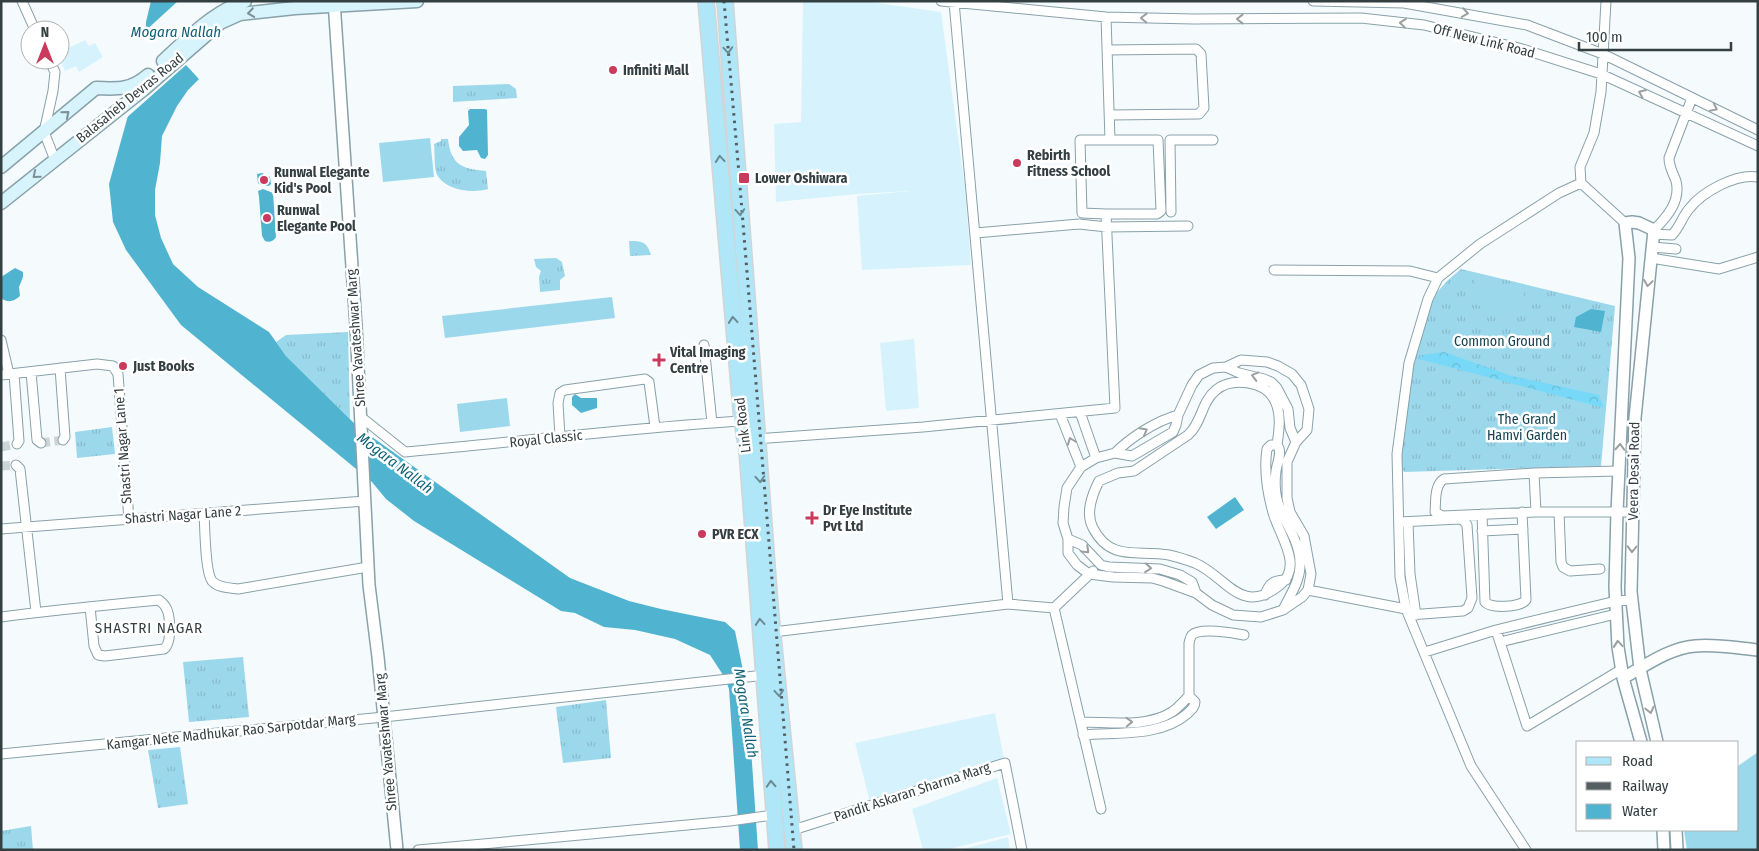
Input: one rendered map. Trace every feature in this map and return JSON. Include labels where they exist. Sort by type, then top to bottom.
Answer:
[{"type":"main road","points":[[141,86],[205,24],[245,1]]},
{"type":"main road","name":"Balasaheb Devras Road","points":[[1,204],[141,86],[220,23],[246,14],[334,3],[417,1]]},
{"type":"main road","name":"Link Road","points":[[706,1],[742,421],[751,439],[773,632],[794,850]]},
{"type":"main road","name":"Link Road","points":[[724,1],[751,439],[758,675],[777,850]]},
{"type":"main road","name":"Balasaheb Devras Road","points":[[1,167],[96,88],[120,89],[141,86]]},
{"type":"street","points":[[22,1],[31,20]]},
{"type":"street","name":"Off New Link Road","points":[[941,1],[1106,17],[1193,19],[1361,18],[1424,25],[1519,48],[1600,74],[1758,146]]},
{"type":"street","name":"Off New Link Road","points":[[1313,1],[1404,3],[1527,25],[1603,54],[1758,130]]},
{"type":"street","points":[[1606,1],[1600,92],[1594,133],[1580,167],[1581,183],[1625,223],[1628,258],[1617,512],[1616,614],[1622,674],[1641,741]]},
{"type":"street","points":[[954,2],[1008,604]]},
{"type":"street","name":"Shree Yavateshwar Marg","points":[[334,3],[361,421],[368,567],[396,850]]},
{"type":"street","points":[[1106,17],[1110,140]]},
{"type":"street","points":[[1107,50],[1196,48],[1201,54],[1204,108],[1199,114],[1110,115]]},
{"type":"street","points":[[54,70],[53,91],[44,132],[54,160]]},
{"type":"street","points":[[1653,232],[1673,208],[1677,186],[1669,164],[1669,158],[1692,98]]},
{"type":"street","points":[[1158,140],[1160,211],[1158,214],[1082,213],[1080,140],[1110,140],[1158,140],[1213,140]]},
{"type":"street","points":[[1170,140],[1171,212]]},
{"type":"street","points":[[1625,223],[1639,223],[1653,232],[1672,235],[1691,206],[1703,196],[1743,176],[1758,177]]},
{"type":"street","points":[[1526,850],[1471,766],[1411,613],[1400,577],[1403,522],[1397,454],[1409,363],[1428,299],[1438,278],[1480,244],[1559,193],[1581,183]]},
{"type":"street","points":[[751,439],[992,420],[1115,408],[1106,214]]},
{"type":"street","points":[[976,233],[1079,224],[1107,227],[1188,226]]},
{"type":"street","name":"Veera Desai Road","points":[[1653,232],[1635,418],[1632,600],[1640,668],[1657,741]]},
{"type":"street","points":[[1651,253],[1676,249]]},
{"type":"street","points":[[1651,253],[1719,268],[1758,257]]},
{"type":"street","points":[[1274,270],[1410,271],[1438,278]]},
{"type":"street","points":[[1,340],[18,444]]},
{"type":"street","points":[[704,345],[712,423]]},
{"type":"street","points":[[1241,360],[1268,362],[1292,374],[1301,384],[1309,409],[1307,430],[1296,442],[1287,462],[1288,498],[1290,512],[1304,536],[1311,574],[1308,590],[1302,597],[1283,610],[1261,617],[1233,615],[1212,605],[1196,593],[1152,578],[1107,577],[1089,574],[1077,565],[1068,553],[1068,538],[1063,523],[1067,488],[1081,468],[1096,458],[1115,453],[1132,456],[1173,432],[1178,415],[1192,385],[1200,375],[1214,368],[1226,367],[1241,360]]},
{"type":"street","name":"Shastri Nagar Lane 1","points":[[8,374],[97,364],[113,366],[118,374],[129,520]]},
{"type":"street","points":[[1226,367],[1239,373],[1264,379],[1271,382],[1277,388],[1288,409],[1290,428],[1296,442]]},
{"type":"street","points":[[60,368],[65,437],[63,440]]},
{"type":"street","points":[[31,372],[37,440],[41,443]]},
{"type":"street","points":[[560,438],[558,403],[560,393],[566,390],[645,379],[649,382],[655,427]]},
{"type":"street","points":[[1623,380],[1638,381]]},
{"type":"street","points":[[1248,383],[1269,392],[1274,399],[1279,422],[1276,445],[1271,445],[1267,449],[1266,469],[1272,510],[1290,554],[1289,576],[1286,580],[1271,583],[1265,595],[1257,597],[1237,593],[1206,569],[1185,560],[1168,555],[1135,554],[1116,550],[1097,535],[1090,524],[1089,509],[1099,481],[1118,473],[1134,471],[1188,436],[1196,429],[1201,412],[1210,395],[1225,384],[1248,383]]},
{"type":"street","points":[[1080,412],[1096,458]]},
{"type":"street","points":[[1060,414],[1081,468]]},
{"type":"street","points":[[1115,453],[1128,440],[1167,418],[1178,415]]},
{"type":"street","name":"Royal Classic","points":[[361,421],[405,452],[655,427],[742,421]]},
{"type":"street","points":[[1276,445],[1280,448],[1280,453],[1276,472],[1276,494],[1294,536],[1300,554],[1301,566],[1297,582],[1283,610]]},
{"type":"street","points":[[16,465],[20,469],[36,612]]},
{"type":"street","points":[[1619,471],[1534,473],[1444,479],[1440,481],[1437,489],[1436,512],[1442,516],[1522,512],[1632,512]]},
{"type":"street","points":[[1534,473],[1536,512]]},
{"type":"street","name":"Shastri Nagar Lane 2","points":[[1,529],[365,501]]},
{"type":"street","points":[[1482,514],[1486,602],[1491,606],[1518,605],[1523,604],[1526,600],[1522,512]]},
{"type":"street","points":[[1560,512],[1561,562],[1563,567],[1570,570],[1600,569]]},
{"type":"street","points":[[204,514],[208,571],[212,582],[223,588],[238,589],[368,567]]},
{"type":"street","points":[[1308,590],[1411,613],[1463,611],[1470,604],[1472,598],[1467,525],[1460,519],[1403,522]]},
{"type":"street","points":[[1482,531],[1523,529]]},
{"type":"street","points":[[1068,538],[1082,545],[1101,565],[1160,569],[1180,575],[1192,582],[1196,593]]},
{"type":"street","points":[[773,632],[1008,604],[1054,608],[1101,565]]},
{"type":"street","points":[[1,617],[36,612],[159,600],[165,604],[168,611],[170,640],[168,646],[164,649],[105,656],[98,655],[94,646],[90,607]]},
{"type":"street","points":[[1425,652],[1496,630],[1616,601],[1632,600]]},
{"type":"street","points":[[1054,608],[1101,809]]},
{"type":"street","points":[[1500,642],[1616,614]]},
{"type":"street","points":[[1496,630],[1527,726],[1622,674],[1640,668],[1671,652],[1693,646],[1717,645],[1758,650]]},
{"type":"street","points":[[1084,735],[1136,732],[1159,728],[1179,720],[1196,704],[1190,696],[1190,637],[1198,632],[1228,632],[1244,635]]},
{"type":"street","name":"Kamgar Nete Madhukar Rao Sarpotdar Marg","points":[[1,754],[384,718],[758,675]]},
{"type":"street","points":[[1080,722],[1135,722],[1154,719],[1172,712],[1190,696]]},
{"type":"street","name":"Pandit Askaran Sharma Marg","points":[[793,830],[1005,763],[1022,850]]},
{"type":"street","points":[[418,850],[730,821],[773,815]]},
{"type":"street","points":[[1663,831],[1664,850]]},
{"type":"street","points":[[1676,831],[1678,850]]},
{"type":"shaded area","points":[[803,1],[864,1],[941,12],[965,188],[971,265],[862,270],[857,196],[910,191],[776,202],[774,124],[801,122]]},
{"type":"shaded area","points":[[85,40],[89,46],[95,43],[103,57],[79,72],[76,66],[70,69],[70,47]]},
{"type":"shaded area","points":[[914,339],[919,408],[886,411],[880,343]]},
{"type":"shaded area","points":[[995,713],[1004,759],[870,802],[855,743]]},
{"type":"shaded area","points":[[997,778],[1011,834],[945,850],[923,850],[912,809]]},
{"type":"shaded area","points":[[1008,837],[1010,850],[960,850]]},
{"type":"green space","points":[[509,84],[516,89],[517,98],[453,102],[453,86]]},
{"type":"green space","points":[[430,138],[434,177],[383,182],[379,143]]},
{"type":"green space","points":[[441,139],[448,139],[452,155],[459,164],[470,169],[486,171],[488,189],[466,191],[451,187],[439,178],[435,169],[434,144],[441,141]]},
{"type":"green space","points":[[629,241],[645,244],[651,255],[630,256]]},
{"type":"green space","points":[[556,258],[562,262],[565,276],[560,280],[560,290],[540,292],[539,277],[541,271],[536,267],[534,259]]},
{"type":"green space","points":[[1461,269],[1615,306],[1601,466],[1404,472],[1399,455],[1412,364],[1430,300]]},
{"type":"green space","points":[[1476,277],[1525,291],[1517,317],[1467,302]]},
{"type":"green space","points":[[612,297],[615,318],[445,338],[442,316]]},
{"type":"green space","points":[[348,332],[350,419],[286,356],[276,342],[286,335]]},
{"type":"green space","points":[[1444,352],[1512,376],[1599,395],[1604,408],[1419,359],[1422,355]]},
{"type":"green space","points":[[507,398],[510,426],[460,432],[457,404]]},
{"type":"green space","points":[[112,427],[115,454],[77,458],[75,432]]},
{"type":"green space","points":[[243,657],[249,717],[189,722],[183,662]]},
{"type":"green space","points":[[606,700],[611,758],[563,763],[556,707]]},
{"type":"green space","points":[[180,747],[188,804],[158,808],[148,750]]},
{"type":"green space","points":[[1758,752],[1758,850],[1687,850],[1684,831],[1739,831],[1739,765]]},
{"type":"green space","points":[[31,826],[33,850],[1,850],[1,831]]},
{"type":"water","name":"Mogara Nallah","points":[[151,1],[210,1],[189,67],[199,79],[188,90],[177,106],[162,136],[155,190],[155,215],[161,238],[173,264],[198,287],[269,332],[286,356],[358,427],[570,578],[629,601],[725,622],[735,631],[747,690],[758,850],[740,850],[729,689],[725,678],[710,655],[675,639],[635,630],[604,627],[575,613],[561,611],[414,521],[386,499],[372,482],[181,325],[126,250],[113,222],[109,184],[144,58],[146,22]]},
{"type":"water","points":[[470,109],[487,110],[488,155],[485,159],[481,158],[477,150],[463,151],[459,146],[459,137],[469,125],[468,111]]},
{"type":"water","name":"Runwal Elegante Kid's Pool","points":[[262,173],[270,177],[271,184],[269,186],[258,183],[257,174]]},
{"type":"water","name":"Runwal Elegante Pool","points":[[263,189],[273,193],[276,237],[270,242],[265,241],[262,236],[258,191]]},
{"type":"water","points":[[15,268],[23,272],[19,287],[20,296],[13,301],[6,301],[1,298],[1,277]]},
{"type":"water","points":[[1591,309],[1605,311],[1601,332],[1574,327],[1576,317]]},
{"type":"water","points":[[575,394],[581,398],[597,398],[597,408],[581,413],[572,405],[572,397]]},
{"type":"water","points":[[1235,497],[1244,510],[1216,529],[1207,517]]},
{"type":"pier","points":[[178,1],[212,1],[213,14],[207,44],[192,67],[201,78],[199,79],[186,65],[124,120],[141,58],[143,33]]},
{"type":"tunnel","points":[[41,443],[63,440]]},
{"type":"tunnel","points":[[1,447],[17,444]]},
{"type":"tunnel","points":[[1,466],[16,465]]},
{"type":"railway","points":[[724,1],[794,850]]},
{"type":"place","name":"Infiniti Mall","points":[[613,70]]},
{"type":"place","name":"Rebirth Fitness School","points":[[1017,163]]},
{"type":"place","name":"Lower Oshiwara","points":[[744,178]]},
{"type":"place","name":"Runwal Elegante Kid's Pool","points":[[264,180]]},
{"type":"place","name":"Runwal Elegante Pool","points":[[267,218]]},
{"type":"place","name":"Vital Imaging Centre","points":[[659,360]]},
{"type":"place","name":"Just Books","points":[[123,366]]},
{"type":"place","name":"Dr Eye Institute Pvt Ltd","points":[[812,518]]},
{"type":"place","name":"PVR ECX","points":[[702,534]]},
{"type":"district","name":"SHASTRI NAGAR","points":[[149,628]]},
{"type":"park label","name":"Common Ground","points":[[1502,341]]},
{"type":"park label","name":"The Grand Hamvi Garden","points":[[1527,428]]}]
